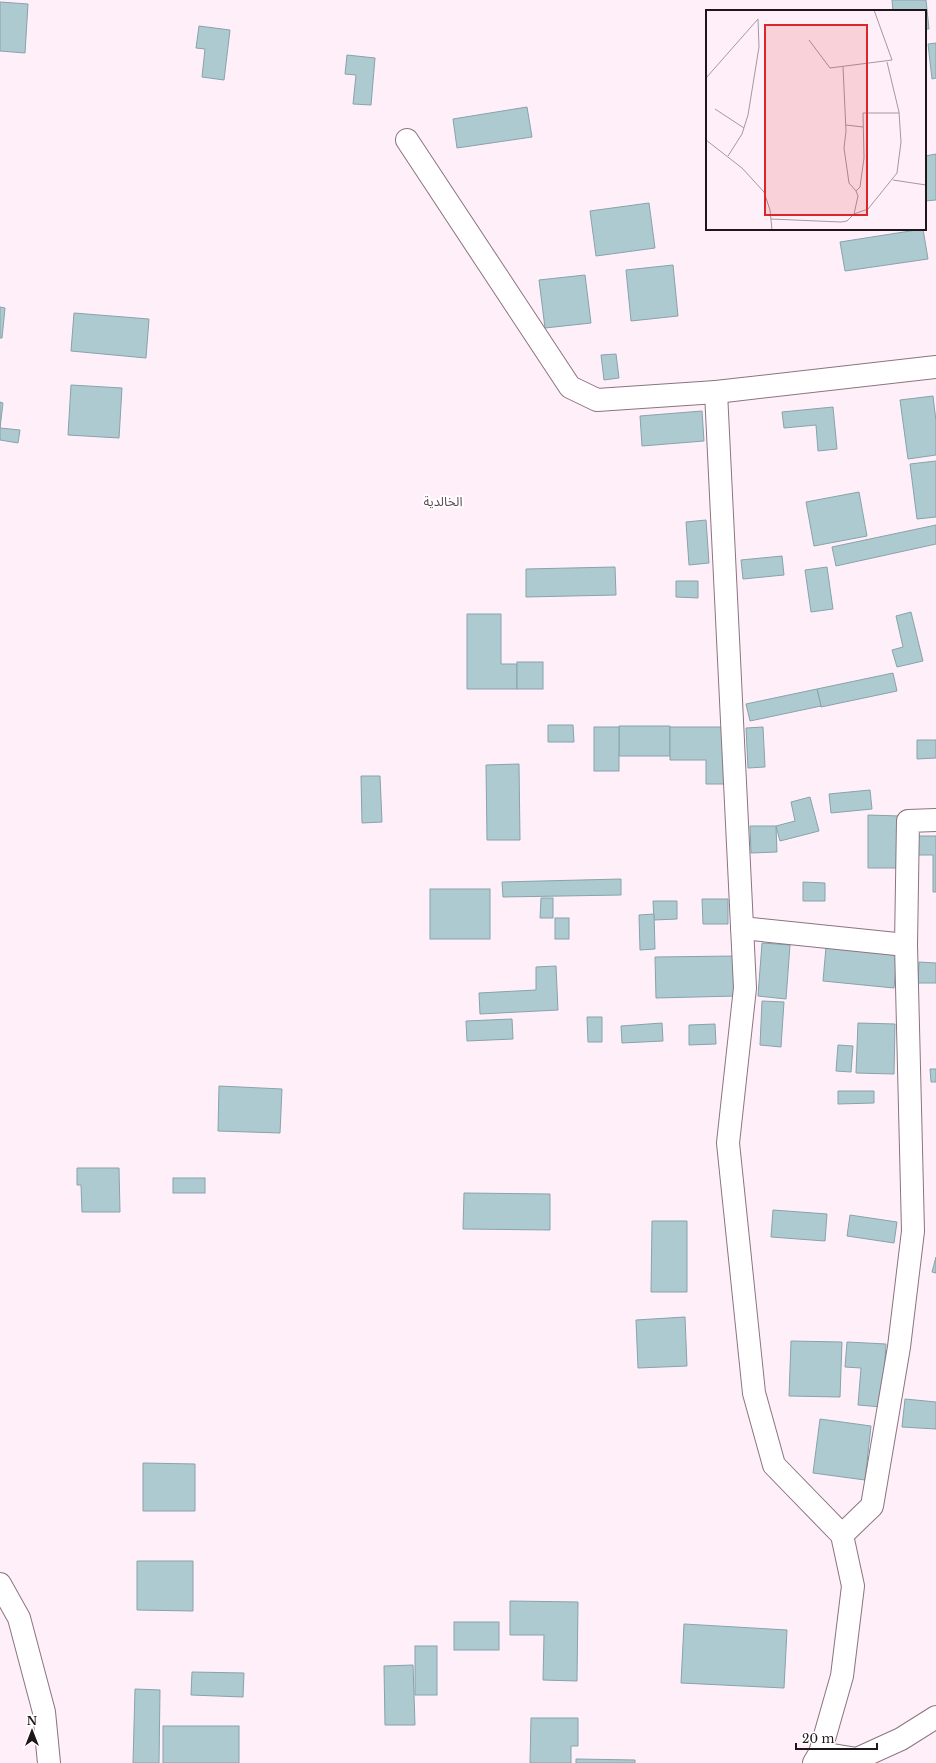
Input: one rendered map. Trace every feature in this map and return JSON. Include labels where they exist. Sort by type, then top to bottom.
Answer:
[{"type":"street","points":[[407,140],[570,387],[597,400],[716,392],[936,367]]},
{"type":"street","points":[[716,392],[745,988],[728,1143],[754,1393],[774,1465],[842,1535],[853,1586],[842,1676],[817,1758],[857,1759],[901,1739],[936,1717]]},
{"type":"street","points":[[842,1535],[872,1506],[899,1347],[914,1231],[906,945],[908,820],[936,820]]},
{"type":"street","points":[[742,928],[906,945]]},
{"type":"street","points":[[0,1584],[19,1618],[21,1625],[44,1712],[49,1763]]},
{"type":"building","points":[[892,0],[926,0],[929,29],[926,29],[926,10],[893,10]]},
{"type":"building","points":[[0,2],[28,4],[25,53],[0,51]]},
{"type":"building","points":[[199,26],[230,30],[224,80],[202,77],[205,49],[196,48]]},
{"type":"building","points":[[936,43],[936,78],[932,79],[928,44]]},
{"type":"building","points":[[347,55],[375,58],[371,105],[353,104],[356,75],[345,74]]},
{"type":"building","points":[[527,107],[532,137],[457,148],[453,119]]},
{"type":"building","points":[[936,154],[936,200],[926,201],[926,156]]},
{"type":"building","points":[[649,203],[655,248],[596,256],[590,211]]},
{"type":"building","points":[[923,230],[928,259],[845,271],[840,242]]},
{"type":"building","points":[[673,265],[678,316],[631,321],[626,270]]},
{"type":"building","points":[[585,275],[591,323],[545,328],[539,280]]},
{"type":"building","points":[[0,307],[5,308],[2,338],[0,338]]},
{"type":"building","points":[[74,313],[149,319],[146,358],[71,351]]},
{"type":"building","points":[[616,354],[619,378],[604,380],[601,355]]},
{"type":"building","points":[[71,385],[122,388],[119,438],[68,435]]},
{"type":"building","points":[[933,396],[936,421],[936,455],[908,459],[900,400]]},
{"type":"building","points":[[0,402],[3,403],[0,428]]},
{"type":"building","points":[[833,407],[837,449],[818,451],[816,425],[784,428],[782,412]]},
{"type":"building","points":[[702,411],[704,441],[642,446],[640,416]]},
{"type":"building","points":[[0,428],[20,430],[18,443],[0,440]]},
{"type":"building","points":[[936,461],[936,517],[917,519],[910,464]]},
{"type":"building","points":[[859,492],[867,536],[814,546],[806,502]]},
{"type":"building","points":[[706,520],[709,563],[689,565],[686,522]]},
{"type":"building","points":[[936,525],[936,544],[836,566],[832,547]]},
{"type":"building","points":[[782,556],[784,575],[743,579],[741,560]]},
{"type":"building","points":[[615,567],[616,595],[526,597],[526,569]]},
{"type":"building","points":[[827,567],[833,609],[811,612],[805,570]]},
{"type":"building","points":[[676,581],[698,581],[698,598],[676,597]]},
{"type":"building","points":[[911,612],[923,661],[897,667],[892,650],[903,647],[896,616]]},
{"type":"building","points":[[467,614],[501,614],[501,664],[517,664],[517,689],[467,689]]},
{"type":"building","points":[[517,662],[543,662],[543,689],[517,689]]},
{"type":"building","points":[[893,673],[897,691],[821,707],[817,689]]},
{"type":"building","points":[[817,689],[821,706],[750,721],[746,704]]},
{"type":"building","points":[[548,725],[573,725],[574,742],[548,742]]},
{"type":"building","points":[[619,726],[670,726],[670,756],[619,756]]},
{"type":"building","points":[[594,727],[619,727],[619,771],[594,771]]},
{"type":"building","points":[[670,727],[723,727],[724,784],[706,784],[706,760],[670,760]]},
{"type":"building","points":[[763,727],[765,767],[748,768],[746,728]]},
{"type":"building","points":[[917,740],[936,740],[936,758],[917,759]]},
{"type":"building","points":[[519,764],[520,840],[487,840],[486,765]]},
{"type":"building","points":[[361,776],[380,776],[382,822],[362,823]]},
{"type":"building","points":[[870,790],[872,809],[831,813],[829,794]]},
{"type":"building","points":[[810,797],[819,831],[780,841],[776,826],[795,821],[791,802]]},
{"type":"building","points":[[868,815],[900,816],[900,868],[868,868]]},
{"type":"building","points":[[750,826],[776,826],[777,852],[751,853]]},
{"type":"building","points":[[918,836],[936,836],[936,892],[933,892],[933,855],[918,855]]},
{"type":"building","points":[[621,879],[621,895],[503,897],[502,882]]},
{"type":"building","points":[[803,882],[825,883],[825,901],[803,901]]},
{"type":"building","points":[[430,889],[490,889],[490,939],[430,939]]},
{"type":"building","points":[[541,898],[553,898],[553,918],[540,918]]},
{"type":"building","points":[[702,899],[728,899],[728,924],[703,924]]},
{"type":"building","points":[[653,901],[677,901],[677,919],[654,920]]},
{"type":"building","points":[[654,914],[655,949],[640,950],[639,915]]},
{"type":"building","points":[[555,918],[569,918],[569,939],[555,939]]},
{"type":"building","points":[[762,943],[790,945],[786,999],[758,996]]},
{"type":"building","points":[[826,947],[897,954],[894,988],[823,981]]},
{"type":"building","points":[[735,956],[736,996],[656,998],[655,957]]},
{"type":"building","points":[[919,962],[936,963],[936,983],[918,983]]},
{"type":"building","points":[[556,966],[558,1010],[480,1014],[479,993],[536,990],[536,967]]},
{"type":"building","points":[[762,1001],[784,1002],[781,1047],[760,1045]]},
{"type":"building","points":[[587,1017],[602,1017],[602,1042],[588,1042]]},
{"type":"building","points":[[512,1019],[513,1039],[467,1041],[466,1021]]},
{"type":"building","points":[[662,1023],[663,1041],[622,1043],[621,1026]]},
{"type":"building","points":[[858,1023],[895,1024],[894,1074],[856,1073]]},
{"type":"building","points":[[715,1024],[716,1044],[689,1045],[689,1025]]},
{"type":"building","points":[[838,1045],[853,1046],[851,1072],[836,1071]]},
{"type":"building","points":[[930,1069],[936,1069],[936,1082],[931,1082]]},
{"type":"building","points":[[219,1086],[282,1089],[280,1133],[218,1131]]},
{"type":"building","points":[[838,1091],[874,1091],[874,1103],[838,1104]]},
{"type":"building","points":[[77,1168],[119,1168],[120,1212],[82,1212],[81,1185],[77,1185]]},
{"type":"building","points":[[173,1178],[205,1178],[205,1193],[173,1193]]},
{"type":"building","points":[[464,1193],[550,1194],[550,1230],[463,1229]]},
{"type":"building","points":[[773,1210],[827,1214],[825,1241],[771,1237]]},
{"type":"building","points":[[850,1215],[897,1222],[894,1243],[847,1236]]},
{"type":"building","points":[[652,1221],[687,1221],[687,1292],[651,1292]]},
{"type":"building","points":[[936,1257],[936,1273],[932,1272]]},
{"type":"building","points":[[685,1317],[687,1366],[638,1368],[636,1320]]},
{"type":"building","points":[[791,1341],[842,1342],[840,1397],[789,1396]]},
{"type":"building","points":[[847,1342],[886,1344],[882,1407],[858,1405],[861,1368],[845,1367]]},
{"type":"building","points":[[905,1399],[936,1402],[936,1429],[902,1427]]},
{"type":"building","points":[[820,1419],[871,1426],[865,1480],[813,1473]]},
{"type":"building","points":[[143,1463],[195,1464],[195,1511],[143,1511]]},
{"type":"building","points":[[137,1561],[193,1561],[193,1611],[137,1610]]},
{"type":"building","points":[[510,1601],[578,1602],[577,1681],[543,1680],[544,1635],[510,1635]]},
{"type":"building","points":[[454,1622],[499,1622],[499,1650],[454,1650]]},
{"type":"building","points":[[684,1624],[787,1630],[784,1688],[681,1683]]},
{"type":"building","points":[[415,1646],[437,1646],[437,1695],[415,1695]]},
{"type":"building","points":[[413,1665],[415,1725],[385,1725],[384,1666]]},
{"type":"building","points":[[192,1672],[244,1673],[243,1697],[191,1695]]},
{"type":"building","points":[[135,1689],[160,1690],[159,1763],[133,1763]]},
{"type":"building","points":[[531,1718],[578,1718],[578,1746],[571,1746],[571,1763],[530,1763]]},
{"type":"building","points":[[163,1726],[239,1726],[239,1763],[163,1763]]},
{"type":"building","points":[[576,1759],[635,1760],[635,1763],[576,1763]]},
{"type":"district","name":"الخالدية","points":[[443,501]]}]
